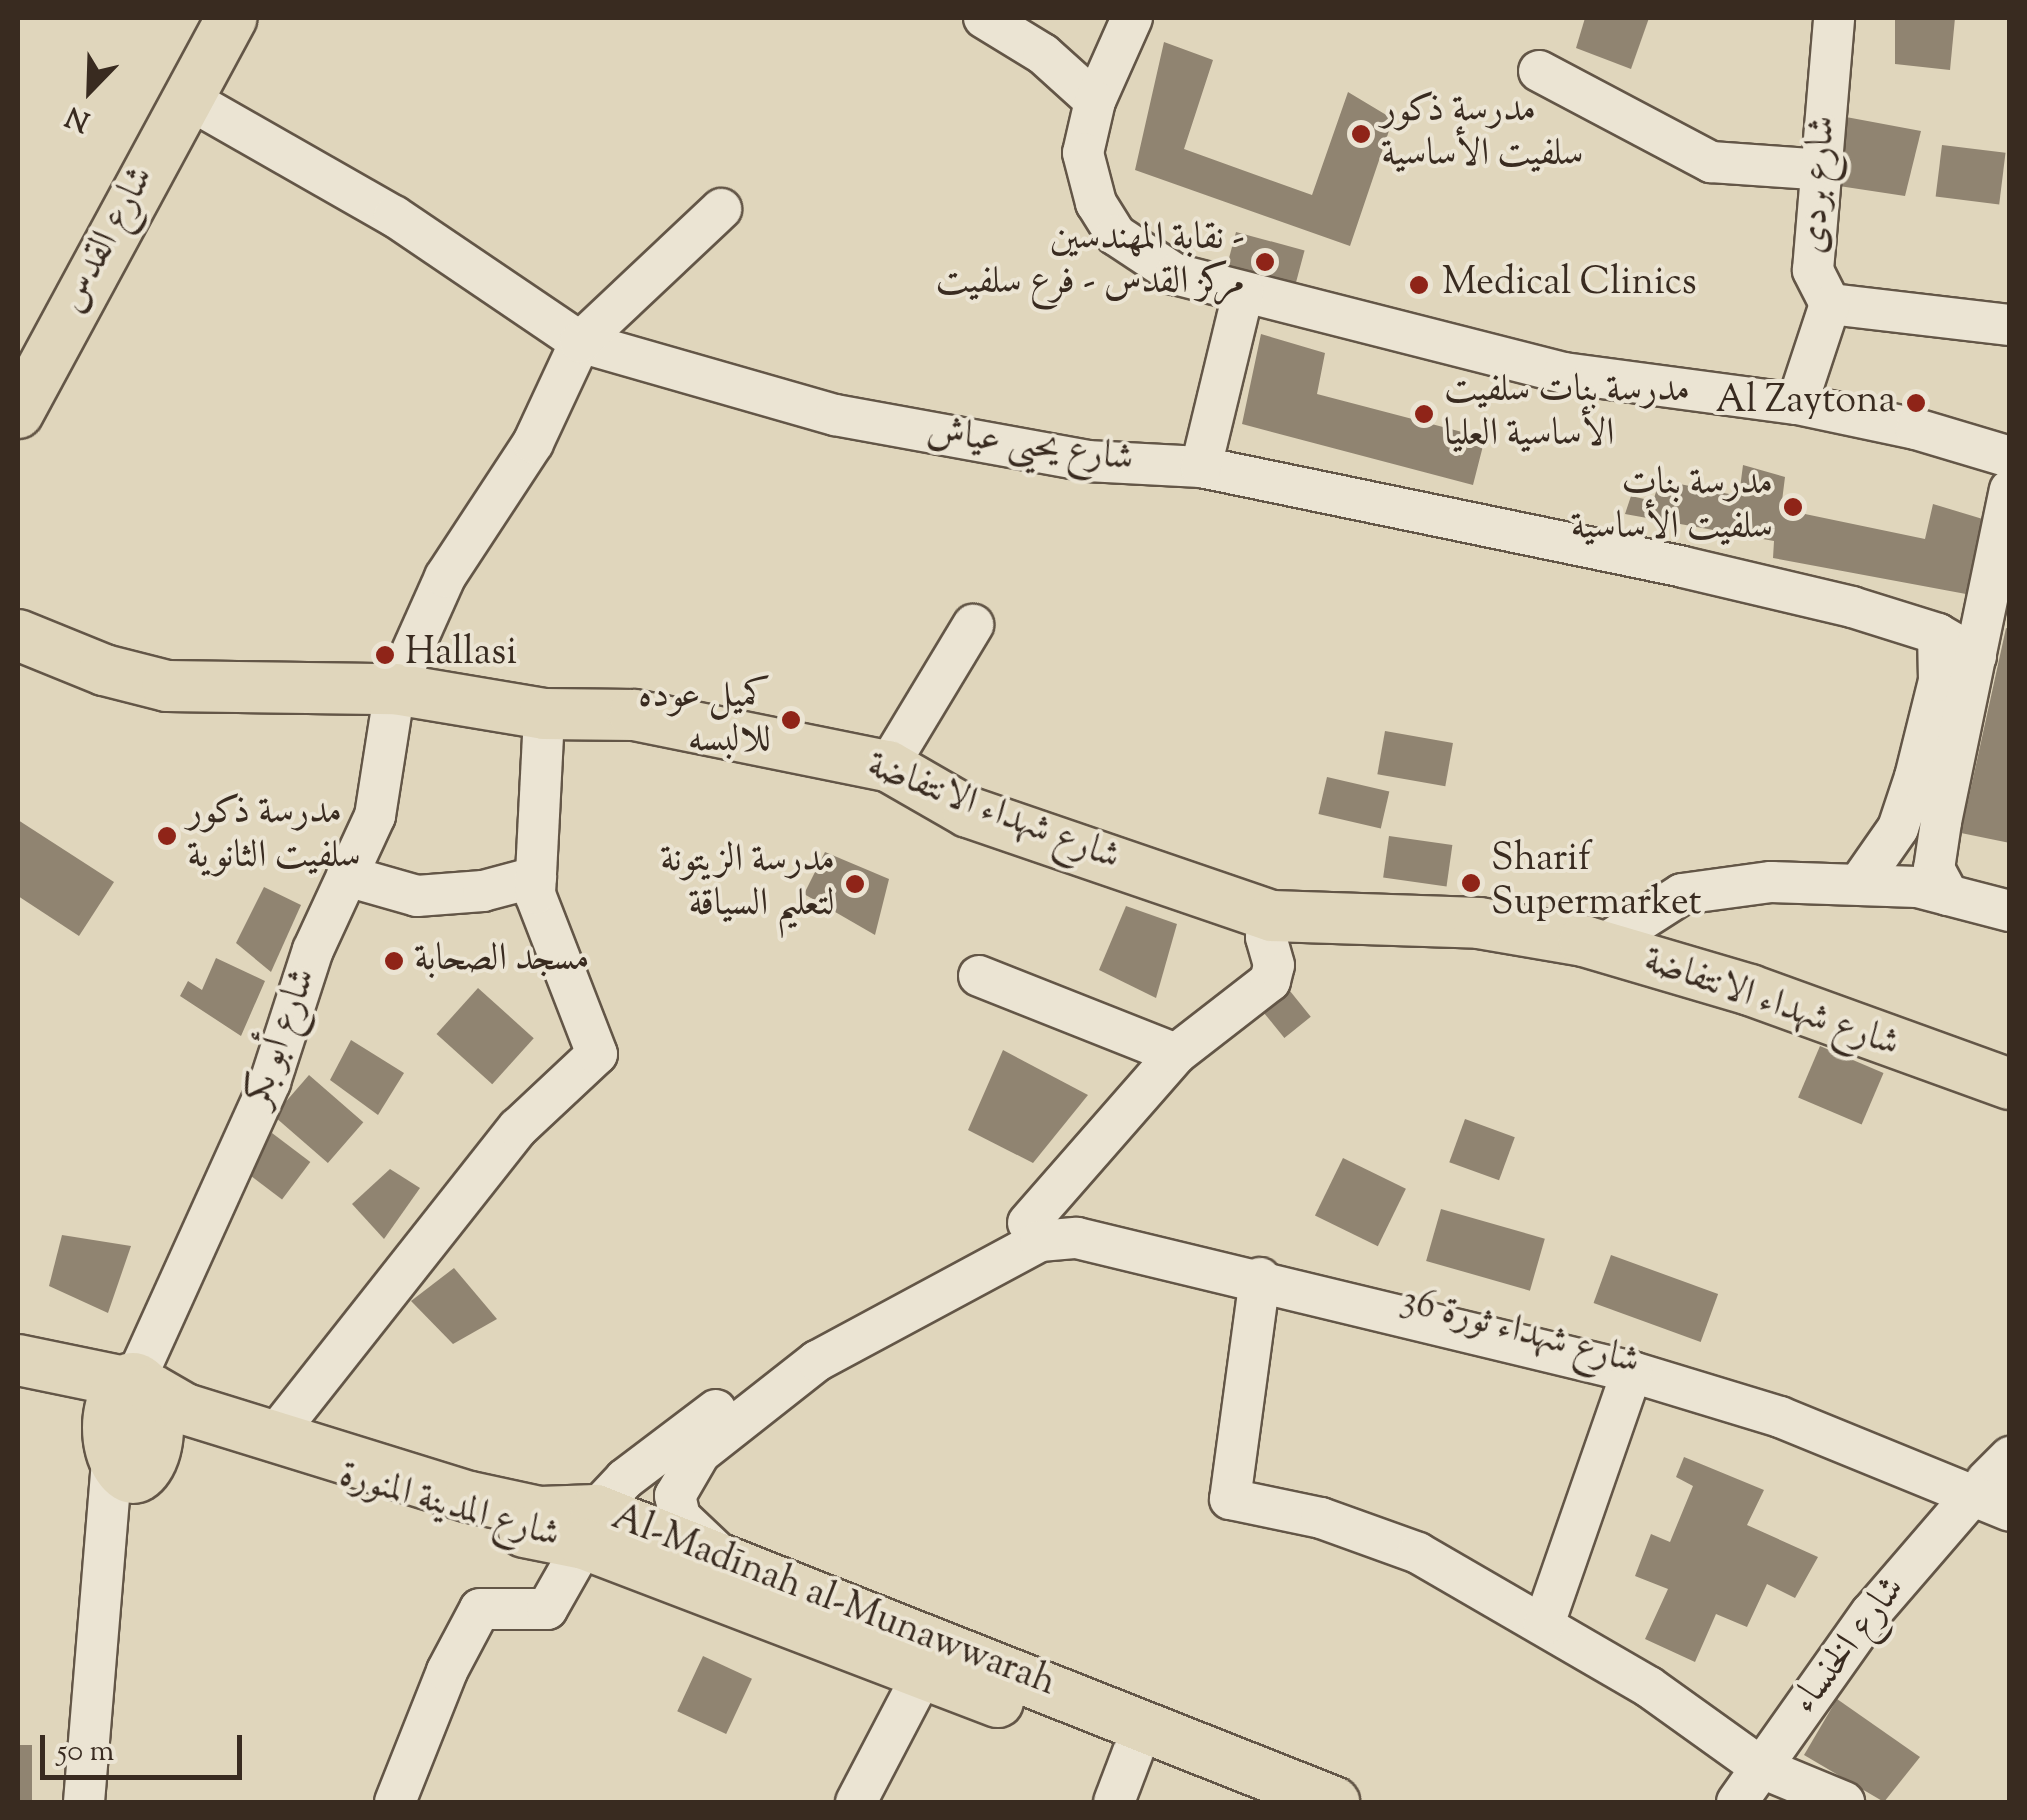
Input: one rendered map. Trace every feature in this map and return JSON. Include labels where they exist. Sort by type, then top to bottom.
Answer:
[{"type":"main road","name":"شارع القدس","points":[[18,362],[205,18]]},
{"type":"main road","name":"شارع القدس","points":[[18,413],[185,97],[232,18]]},
{"type":"main road","name":"شارع شهداء الانتفاضة","points":[[18,635],[104,670],[166,686],[395,688],[544,714],[634,715],[888,766],[968,812],[1272,916],[1479,923],[1601,946],[1750,990],[2010,1084]]},
{"type":"main road","name":"شارع المدينة المنورة","points":[[18,1360],[132,1402],[173,1424],[455,1514],[590,1527],[924,1674],[1256,1802]]},
{"type":"main road","name":"شارع المدينة المنورة","points":[[18,1388],[132,1402]]},
{"type":"main road","name":"Al-Madīnah al-Munawwarah","points":[[132,1402],[165,1402],[501,1505],[726,1560],[1334,1802]]},
{"type":"street","points":[[984,18],[1043,54],[1095,101]]},
{"type":"street","points":[[1132,18],[1095,101],[1082,153],[1096,204],[1116,235],[1175,274],[1564,373],[1798,404],[1916,428],[2010,458]]},
{"type":"street","name":"شارع بردى","points":[[1798,404],[1830,304],[1814,270],[1834,18]]},
{"type":"street","points":[[1538,71],[1712,162],[1824,170]]},
{"type":"street","name":"شارع يحيى عياش","points":[[185,97],[394,216],[580,342],[835,415],[1088,461],[1201,468],[1683,567],[1938,634]]},
{"type":"street","points":[[580,342],[721,209]]},
{"type":"street","points":[[1201,468],[1243,292]]},
{"type":"street","points":[[1830,304],[2010,324]]},
{"type":"street","name":"شارع أبو بكر","points":[[84,1802],[114,1440],[270,1082],[314,950],[374,816],[395,688],[444,577],[533,443],[580,342]]},
{"type":"street","points":[[1948,895],[1934,869],[2010,490]]},
{"type":"street","points":[[888,766],[973,625]]},
{"type":"street","points":[[1859,884],[1898,828],[1915,777],[1939,681],[1938,634],[1979,640]]},
{"type":"street","points":[[276,1434],[518,1128],[597,1054],[535,894],[544,714]]},
{"type":"street","points":[[347,876],[417,896],[483,891],[536,877]]},
{"type":"street","points":[[1601,946],[1682,894],[1771,882],[1859,884],[1948,895],[2010,911]]},
{"type":"street","points":[[726,1560],[680,1517],[676,1496],[700,1453],[817,1361],[1029,1230],[1064,1182],[1176,1054],[1270,981],[1274,965],[1266,937],[1272,916]]},
{"type":"street","points":[[979,976],[1176,1054]]},
{"type":"street","points":[[1064,1182],[1066,1207],[1085,1224]]},
{"type":"street","name":"شارع شهداء ثورة 36","points":[[1029,1230],[1085,1224],[1635,1362],[1789,1408],[1997,1488]]},
{"type":"street","points":[[395,1802],[447,1670],[480,1609],[548,1609],[590,1527],[626,1479],[806,1344],[1029,1230]]},
{"type":"street","name":"شارع شهداء ثورة 36","points":[[1029,1230],[1260,1278],[1632,1372],[1997,1488]]},
{"type":"street","points":[[1260,1278],[1230,1499],[1321,1518],[1418,1553],[1649,1687],[1762,1768],[1844,1802]]},
{"type":"street","points":[[1544,1624],[1632,1372]]},
{"type":"street","name":"شارع الخنساء","points":[[1736,1802],[1871,1612],[1997,1488]]},
{"type":"street","points":[[856,1802],[924,1674]]},
{"type":"street","points":[[1114,1802],[1133,1752]]},
{"type":"building","points":[[1585,18],[1649,18],[1631,69],[1576,48]]},
{"type":"building","points":[[1895,18],[1955,18],[1950,70],[1895,64]]},
{"type":"building","name":"مدرسة ذكور سلفيت الأساسية","points":[[1164,42],[1213,60],[1184,149],[1312,195],[1348,92],[1393,119],[1350,246],[1135,170]]},
{"type":"building","points":[[1846,117],[1921,131],[1905,196],[1839,186]]},
{"type":"building","points":[[1942,145],[2006,153],[1999,204],[1936,197]]},
{"type":"building","name":"نقابة المهندسين - مركز القدس - فرع سلفيت","points":[[1236,232],[1305,250],[1294,291],[1225,273]]},
{"type":"building","name":"مدرسة بنات سلفيت الأساسية العليا","points":[[1261,334],[1325,353],[1317,394],[1485,438],[1473,485],[1242,424]]},
{"type":"building","name":"مدرسة بنات سلفيت الأساسية","points":[[1743,465],[1785,477],[1781,509],[1925,539],[1933,504],[1986,520],[1966,594],[1773,558],[1774,541],[1625,514],[1631,496],[1653,501],[1660,480],[1739,496]]},
{"type":"building","points":[[2006,628],[2010,629],[2010,843],[1961,833]]},
{"type":"building","points":[[1385,731],[1453,743],[1445,786],[1377,774]]},
{"type":"building","points":[[1327,777],[1389,791],[1381,828],[1318,814]]},
{"type":"building","name":"مدرسة ذكور سلفيت الثانوية","points":[[18,820],[114,882],[79,936],[18,896]]},
{"type":"building","points":[[1389,836],[1452,845],[1447,886],[1383,878]]},
{"type":"building","points":[[825,852],[889,879],[875,935],[804,894]]},
{"type":"building","points":[[264,887],[301,905],[271,972],[236,943]]},
{"type":"building","points":[[1126,906],[1177,924],[1156,998],[1099,970]]},
{"type":"building","points":[[216,958],[265,981],[241,1036],[180,996],[188,981],[202,990]]},
{"type":"building","points":[[478,988],[534,1038],[492,1084],[437,1034]]},
{"type":"building","points":[[1290,991],[1311,1017],[1284,1038],[1264,1012]]},
{"type":"building","points":[[351,1040],[404,1073],[378,1115],[330,1080]]},
{"type":"building","points":[[1820,1046],[1884,1073],[1862,1125],[1798,1098]]},
{"type":"building","points":[[1003,1050],[1088,1095],[1033,1163],[968,1130]]},
{"type":"building","points":[[309,1075],[363,1122],[328,1163],[274,1116]]},
{"type":"building","points":[[1465,1119],[1515,1137],[1499,1180],[1449,1162]]},
{"type":"building","points":[[272,1133],[310,1162],[282,1199],[244,1171]]},
{"type":"building","points":[[1343,1158],[1406,1189],[1378,1246],[1315,1216]]},
{"type":"building","points":[[390,1169],[420,1188],[384,1239],[352,1204]]},
{"type":"building","points":[[1441,1209],[1545,1239],[1530,1291],[1426,1261]]},
{"type":"building","points":[[62,1235],[131,1246],[108,1313],[49,1286]]},
{"type":"building","points":[[1611,1255],[1718,1294],[1701,1342],[1594,1303]]},
{"type":"building","points":[[454,1268],[497,1319],[453,1344],[411,1301]]},
{"type":"building","points":[[1684,1457],[1764,1490],[1747,1525],[1818,1557],[1795,1598],[1767,1584],[1747,1627],[1716,1614],[1695,1662],[1645,1639],[1668,1589],[1635,1576],[1651,1534],[1670,1542],[1693,1486],[1676,1477]]},
{"type":"building","points":[[703,1656],[752,1679],[726,1734],[677,1711]]},
{"type":"building","points":[[1837,1699],[1920,1757],[1884,1802],[1804,1755]]},
{"type":"building","points":[[18,1745],[32,1745],[32,1802],[18,1802]]},
{"type":"place","name":"مدرسة ذكور سلفيت الأساسية","points":[[1361,134]]},
{"type":"place","name":"نقابة المهندسين - مركز القدس - فرع سلفيت","points":[[1265,262]]},
{"type":"place","name":"Medical Clinics","points":[[1419,285]]},
{"type":"place","name":"Al Zaytona","points":[[1916,403]]},
{"type":"place","name":"مدرسة بنات سلفيت الأساسية العليا","points":[[1424,414]]},
{"type":"place","name":"مدرسة بنات سلفيت الأساسية","points":[[1793,507]]},
{"type":"place","name":"Hallasi","points":[[385,655]]},
{"type":"place","name":"كميل عوده للالبسه","points":[[791,720]]},
{"type":"place","name":"مدرسة ذكور سلفيت الثانوية","points":[[167,836]]},
{"type":"place","name":"Sharif Supermarket","points":[[1471,883]]},
{"type":"place","name":"مدرسة الزيتونة لتعليم السياقة","points":[[855,884]]},
{"type":"place","name":"مسجد الصحابة","points":[[394,961]]}]
